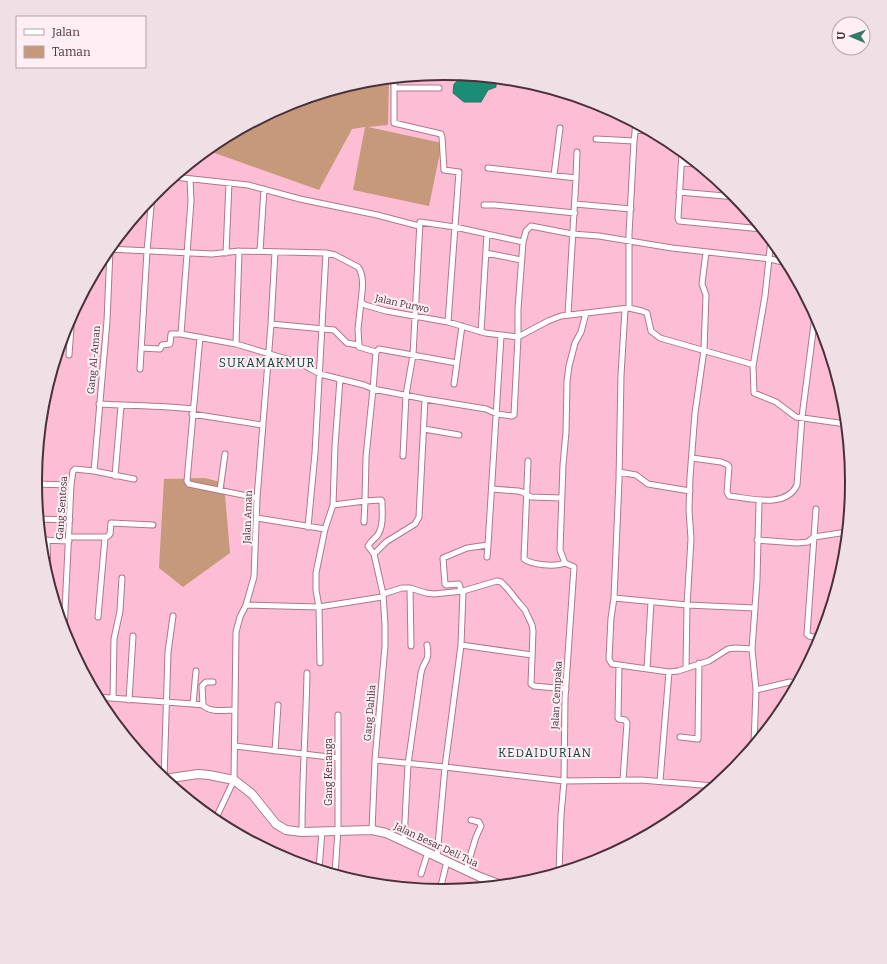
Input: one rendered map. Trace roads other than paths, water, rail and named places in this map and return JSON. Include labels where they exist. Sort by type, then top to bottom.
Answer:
[{"type":"main road","name":"Jalan Besar Deli Tua","points":[[172,777],[198,774],[234,780],[252,794],[279,827],[286,830],[302,832],[372,830],[386,833],[490,881]]},
{"type":"street","points":[[394,84],[394,123],[441,134],[444,170],[459,172],[448,322]]},
{"type":"street","points":[[394,88],[439,88]]},
{"type":"street","points":[[554,175],[560,128]]},
{"type":"street","points":[[636,130],[629,241],[627,308],[620,398],[620,472],[614,598],[611,618],[609,659],[612,664],[619,666],[669,672],[678,671],[699,664],[716,657],[728,649],[752,649]]},
{"type":"street","points":[[596,139],[634,141]]},
{"type":"street","points":[[568,315],[572,234],[575,213],[577,152]]},
{"type":"street","points":[[682,159],[679,221],[754,228]]},
{"type":"street","points":[[682,163],[689,163]]},
{"type":"street","points":[[488,168],[576,178]]},
{"type":"street","points":[[181,178],[248,185],[300,199],[419,224],[455,227],[523,242]]},
{"type":"street","points":[[181,334],[191,201],[190,179]]},
{"type":"street","points":[[226,253],[229,183]]},
{"type":"street","points":[[260,251],[264,189]]},
{"type":"street","points":[[680,192],[725,196]]},
{"type":"street","points":[[575,204],[631,209]]},
{"type":"street","points":[[484,206],[495,205],[575,213]]},
{"type":"street","points":[[140,369],[151,208]]},
{"type":"street","points":[[403,456],[406,395],[412,355],[415,316],[419,224]]},
{"type":"street","points":[[141,348],[160,349],[162,346],[170,344],[172,334],[200,337],[236,344],[300,363],[320,374],[374,389],[486,409],[497,414],[512,416],[514,415],[521,260],[526,231],[531,226],[572,234],[672,248],[778,260]]},
{"type":"street","points":[[481,332],[487,234]]},
{"type":"street","name":"Jalan Purwo","points":[[116,250],[212,254],[239,251],[326,253],[335,255],[358,267],[363,276],[361,302],[365,305],[386,311],[448,322],[481,332],[501,336],[518,337]]},
{"type":"street","points":[[770,250],[765,300],[753,366],[754,393],[776,402],[793,415],[841,423]]},
{"type":"street","points":[[236,344],[239,251]]},
{"type":"street","name":"Jalan Aman","points":[[234,780],[236,632],[254,577],[257,498],[271,324],[275,252]]},
{"type":"street","points":[[686,668],[687,605],[691,539],[689,510],[695,413],[704,350],[706,295],[702,284],[706,252]]},
{"type":"street","points":[[308,527],[315,452],[326,253]]},
{"type":"street","points":[[486,253],[521,260]]},
{"type":"street","name":"Gang Al-Aman","points":[[94,471],[107,321],[111,258]]},
{"type":"street","points":[[358,345],[361,302]]},
{"type":"street","points":[[518,337],[557,317],[627,308],[646,313],[651,331],[656,336],[753,366]]},
{"type":"street","points":[[528,461],[524,559],[544,565],[558,565],[565,563],[560,550],[567,381],[575,343],[586,313]]},
{"type":"street","points":[[271,324],[321,328],[336,331],[347,343],[358,345],[362,349],[376,352],[379,349],[457,363]]},
{"type":"street","points":[[454,384],[462,326]]},
{"type":"street","points":[[692,458],[727,464],[729,467],[728,495],[759,501],[781,499],[790,495],[796,489],[802,417],[814,327]]},
{"type":"street","points":[[70,355],[71,333]]},
{"type":"street","points":[[487,557],[501,336]]},
{"type":"street","points":[[200,337],[186,481],[189,484],[257,498]]},
{"type":"street","points":[[364,522],[366,457],[374,389],[376,352]]},
{"type":"street","points":[[320,663],[319,607],[316,590],[316,573],[325,529],[333,504],[335,446],[340,380]]},
{"type":"street","points":[[374,554],[386,542],[415,524],[419,517],[425,399]]},
{"type":"street","points":[[99,404],[121,406],[148,405],[262,425]]},
{"type":"street","points":[[115,476],[121,406]]},
{"type":"street","points":[[424,429],[459,435]]},
{"type":"street","points":[[220,490],[225,454]]},
{"type":"street","name":"Gang Sentosa","points":[[65,615],[71,485],[74,469],[94,471],[134,479]]},
{"type":"street","points":[[620,472],[636,475],[648,484],[690,491]]},
{"type":"street","points":[[42,484],[71,485]]},
{"type":"street","points":[[492,489],[518,491],[531,497],[561,498]]},
{"type":"street","name":"Gang Dahlia","points":[[364,501],[379,499],[382,502],[382,526],[377,536],[368,546],[374,554],[383,596],[385,625],[385,646],[375,760],[372,830]]},
{"type":"street","points":[[333,504],[364,501]]},
{"type":"street","points":[[754,735],[756,690],[752,649],[759,501]]},
{"type":"street","points":[[814,637],[807,634],[816,509]]},
{"type":"street","points":[[257,518],[325,529]]},
{"type":"street","points":[[44,519],[70,520]]},
{"type":"street","points":[[47,545],[47,540],[105,538],[110,534],[110,523],[153,525]]},
{"type":"street","points":[[757,540],[797,543],[808,542],[814,538],[842,533]]},
{"type":"street","points":[[98,617],[105,538]]},
{"type":"street","points":[[436,856],[445,766],[461,645],[462,591],[459,584],[445,584],[443,557],[467,548],[488,545]]},
{"type":"street","name":"Jalan Cempaka","points":[[559,866],[564,781],[564,708],[574,567],[565,563]]},
{"type":"street","points":[[113,698],[114,639],[120,611],[122,578]]},
{"type":"street","points":[[246,605],[319,607],[383,596],[398,589],[410,588],[434,594],[462,591],[497,581],[501,582],[525,610],[530,619],[533,631],[532,685],[566,689]]},
{"type":"street","points":[[410,588],[411,646]]},
{"type":"street","points":[[614,598],[687,605],[755,608]]},
{"type":"street","points":[[647,669],[651,602]]},
{"type":"street","points":[[164,770],[168,652],[173,616]]},
{"type":"street","points":[[128,700],[133,636]]},
{"type":"street","points":[[461,645],[532,655]]},
{"type":"street","points":[[404,840],[408,764],[421,673],[422,668],[428,658],[427,646]]},
{"type":"street","points":[[680,736],[698,738],[699,664]]},
{"type":"street","points":[[619,666],[618,718],[625,720],[627,723],[624,780]]},
{"type":"street","points":[[193,704],[196,670]]},
{"type":"street","points":[[660,781],[669,672]]},
{"type":"street","points":[[302,832],[303,755],[307,673]]},
{"type":"street","points":[[203,705],[202,686],[206,682],[213,682]]},
{"type":"street","points":[[756,690],[790,682]]},
{"type":"street","points":[[105,698],[193,704],[203,705],[204,708],[210,709],[235,710]]},
{"type":"street","points":[[275,751],[278,705]]},
{"type":"street","name":"Gang Kenanga","points":[[335,869],[338,830],[338,714]]},
{"type":"street","points":[[235,746],[338,758]]},
{"type":"street","points":[[375,760],[445,766],[564,781],[660,781],[706,785]]},
{"type":"street","points":[[218,814],[234,780]]},
{"type":"street","points":[[466,870],[476,836],[482,826],[480,822],[471,820]]},
{"type":"street","points":[[319,864],[322,831]]},
{"type":"street","points":[[421,874],[428,852]]},
{"type":"street","points":[[441,884],[447,861]]},
{"type":"district","name":"SUKAMAKMUR","points":[[267,363]]},
{"type":"district","name":"KEDAIDURIAN","points":[[545,753]]}]
